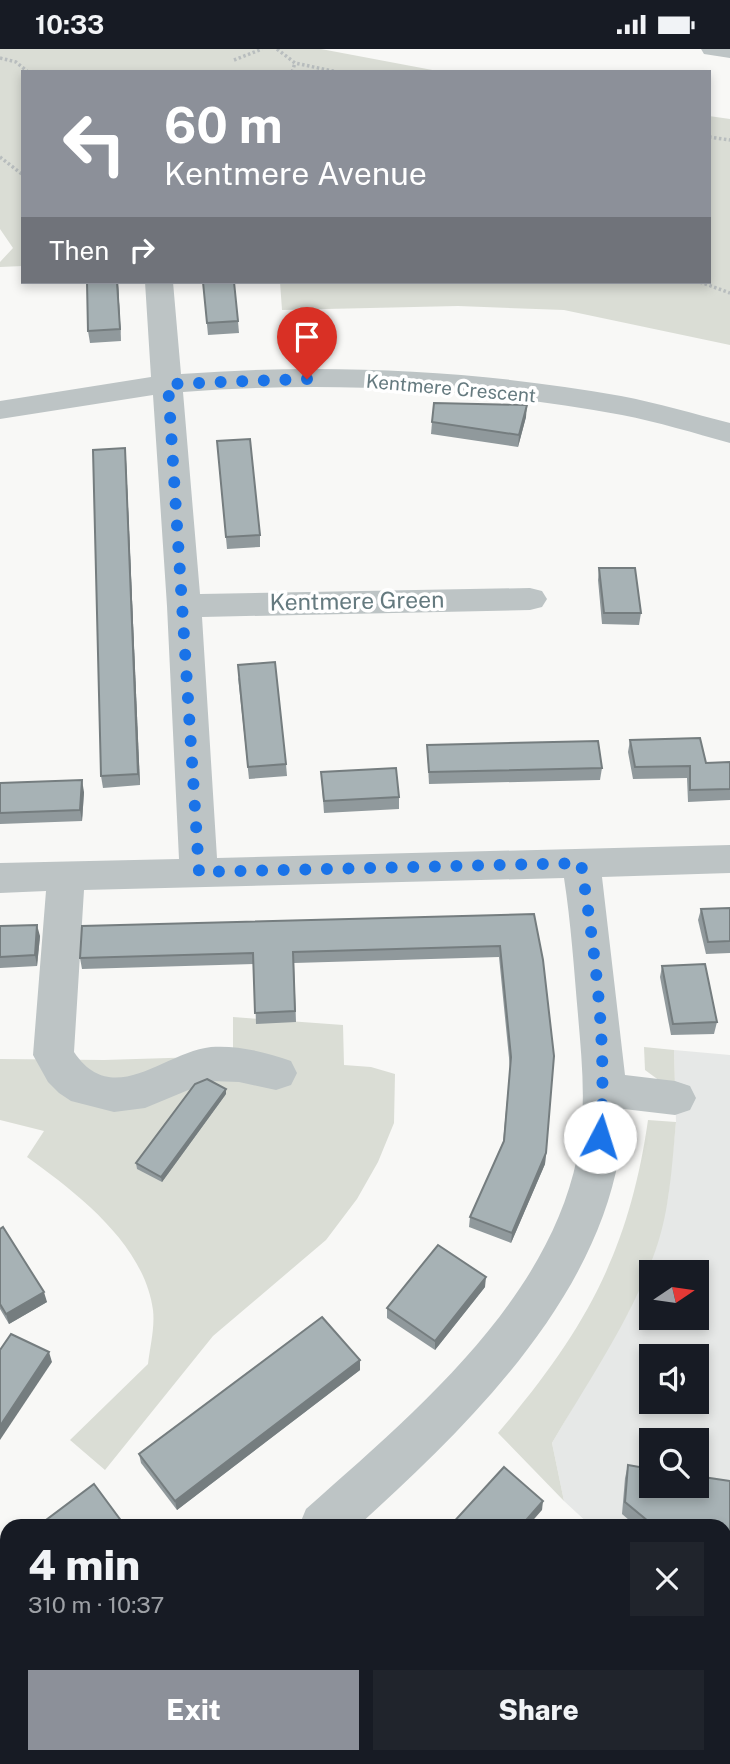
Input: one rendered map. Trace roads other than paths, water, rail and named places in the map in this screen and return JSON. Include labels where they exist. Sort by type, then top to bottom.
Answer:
[{"type":"street","points":[[713,49],[730,51]]},
{"type":"street","points":[[159,284],[184,606],[199,872]]},
{"type":"street","name":"Kentmere Crescent","points":[[0,409],[168,384],[226,380],[417,381],[509,390],[623,407],[730,433]]},
{"type":"street","name":"Kentmere Green","points":[[184,606],[530,599]]},
{"type":"street","points":[[0,878],[730,859]]},
{"type":"street","points":[[331,1519],[423,1436],[502,1351],[556,1271],[588,1192],[600,1137],[605,1090],[590,925],[581,863]]},
{"type":"street","points":[[66,876],[53,1055],[62,1072],[77,1084],[103,1094],[119,1095],[141,1092],[200,1067],[219,1064],[276,1073]]},
{"type":"street","points":[[605,1090],[675,1098]]}]
